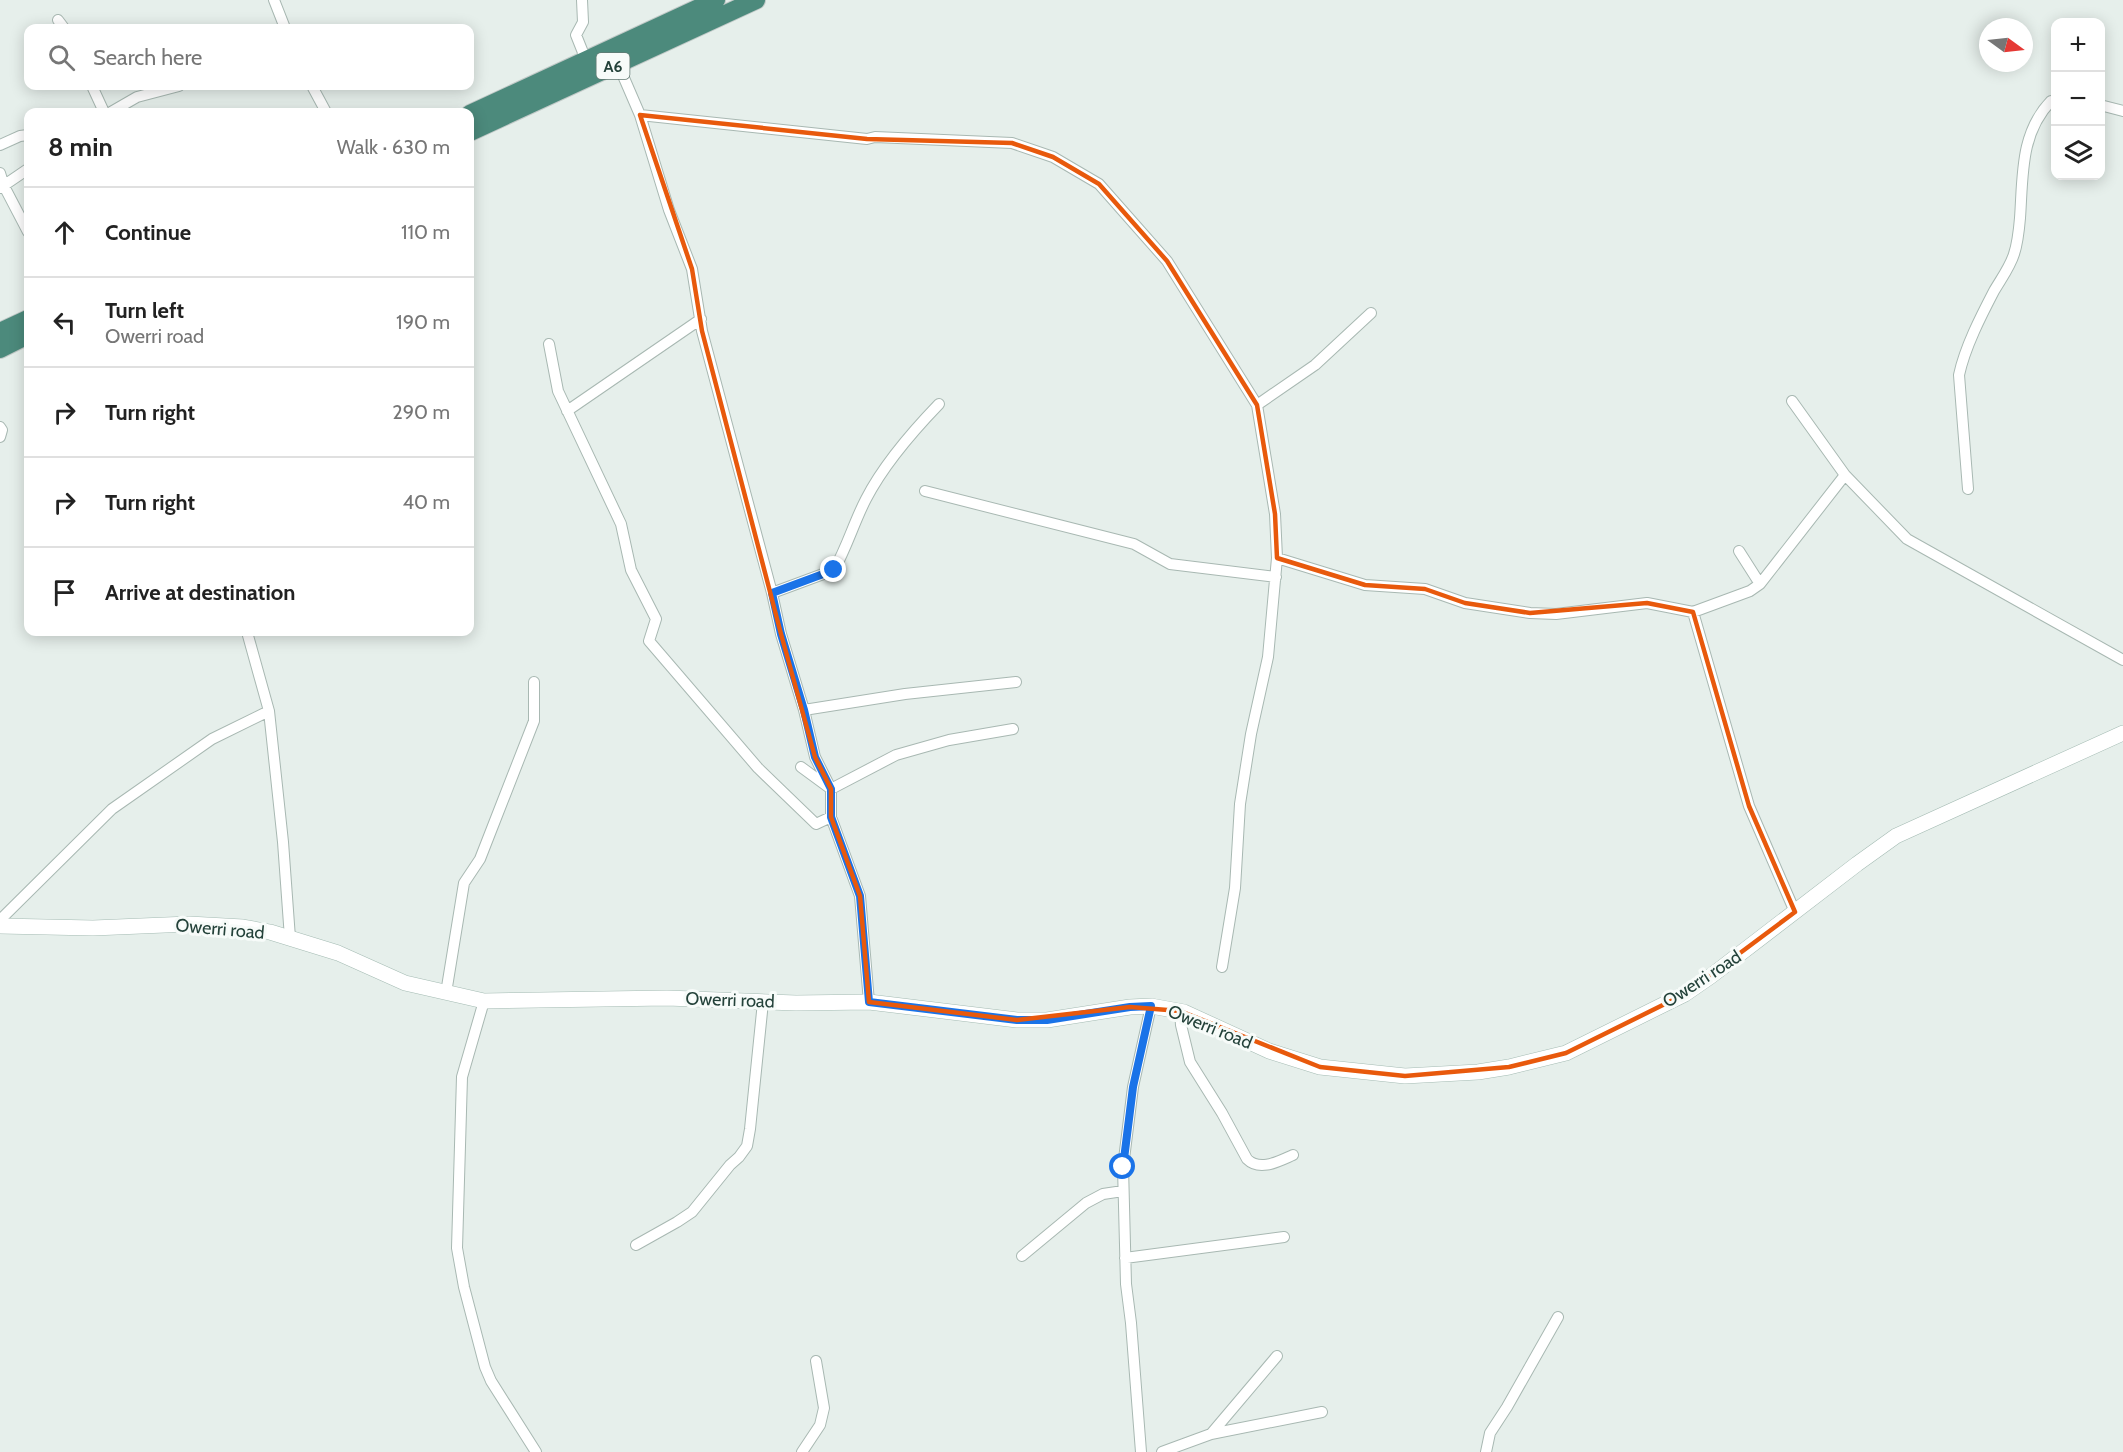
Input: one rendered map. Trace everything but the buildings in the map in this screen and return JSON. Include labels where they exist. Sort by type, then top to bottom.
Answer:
[{"type":"highway","name":"A6","points":[[474,112],[717,0]]},
{"type":"highway","name":"A6","points":[[474,130],[756,0]]},
{"type":"highway","points":[[0,332],[24,321]]},
{"type":"highway","points":[[0,349],[24,337]]},
{"type":"main road","name":"Owerri road","points":[[0,926],[93,928],[189,924],[243,927],[290,938],[338,954],[405,983],[484,1001],[667,998],[763,1002],[869,1002],[1017,1020],[1047,1020],[1130,1007],[1151,1006],[1180,1011],[1269,1051],[1320,1067],[1405,1076],[1438,1076],[1509,1067],[1566,1053],[1685,994],[1896,837],[2123,733]]},
{"type":"street","points":[[274,0],[283,24]]},
{"type":"street","points":[[582,0],[583,22],[576,35],[586,60]]},
{"type":"street","points":[[618,64],[640,115],[669,210],[692,269],[702,331],[781,634],[804,710],[815,757],[831,789],[831,817],[860,896],[869,1002]]},
{"type":"street","points":[[94,90],[102,108]]},
{"type":"street","points":[[118,108],[137,97],[164,90]]},
{"type":"street","points":[[314,90],[324,108]]},
{"type":"street","points":[[1968,489],[1959,375],[1962,361],[1993,294],[2014,256],[2018,240],[2025,150],[2035,122],[2041,111],[2051,101]]},
{"type":"street","points":[[2105,106],[2123,111]]},
{"type":"street","points":[[640,115],[867,139],[876,137],[1012,143],[1053,157],[1099,184],[1167,261],[1257,405],[1275,514],[1277,558],[1269,657],[1251,734],[1240,804],[1235,888],[1221,967]]},
{"type":"street","points":[[0,144],[24,136]]},
{"type":"street","points":[[2,187],[24,172]]},
{"type":"street","points":[[0,173],[2,187],[24,225]]},
{"type":"street","points":[[1257,405],[1315,365],[1371,313]]},
{"type":"street","points":[[567,411],[701,319]]},
{"type":"street","points":[[549,344],[558,391],[621,524],[631,570],[656,619],[649,641],[758,768],[816,824],[831,817]]},
{"type":"street","points":[[1792,401],[1845,475],[1907,539],[2123,660]]},
{"type":"street","points":[[772,593],[834,570],[845,550],[866,498],[907,438],[939,404]]},
{"type":"street","points":[[0,427],[0,437]]},
{"type":"street","points":[[1277,558],[1365,585],[1425,589],[1465,603],[1530,613],[1556,614],[1647,603],[1693,612],[1750,591],[1760,584],[1845,475]]},
{"type":"street","points":[[925,491],[1134,544],[1170,564],[1275,577]]},
{"type":"street","points":[[1739,551],[1760,584]]},
{"type":"street","points":[[1693,612],[1749,806],[1795,912]]},
{"type":"street","points":[[248,636],[268,711],[283,842],[290,938]]},
{"type":"street","points":[[446,993],[464,883],[480,859],[534,721],[534,682]]},
{"type":"street","points":[[804,710],[905,694],[1016,682]]},
{"type":"street","points":[[0,920],[112,809],[212,739],[268,711]]},
{"type":"street","points":[[831,789],[896,755],[949,740],[1013,729]]},
{"type":"street","points":[[801,767],[831,789]]},
{"type":"street","points":[[484,1001],[462,1077],[457,1248],[464,1287],[485,1367],[491,1381],[536,1452]]},
{"type":"street","points":[[636,1245],[692,1212],[747,1146],[763,1002]]},
{"type":"street","points":[[1141,1452],[1125,1258],[1123,1167],[1133,1087],[1151,1006]]},
{"type":"street","points":[[1180,1011],[1190,1062],[1247,1159],[1259,1166],[1293,1155]]},
{"type":"street","points":[[1022,1256],[1086,1203],[1103,1194],[1123,1191]]},
{"type":"street","points":[[1125,1258],[1284,1237]]},
{"type":"street","points":[[1486,1452],[1490,1433],[1558,1317]]},
{"type":"street","points":[[1211,1434],[1277,1356]]},
{"type":"street","points":[[802,1452],[820,1425],[824,1408],[816,1361]]},
{"type":"street","points":[[1162,1452],[1211,1434],[1322,1412]]},
{"type":"highlighted area","points":[[640,115],[867,139],[1012,143],[1053,157],[1099,184],[1167,261],[1257,405],[1275,514],[1277,558],[1365,585],[1425,589],[1465,603],[1530,613],[1647,603],[1693,612],[1749,806],[1795,912],[1685,994],[1566,1053],[1509,1067],[1405,1076],[1320,1067],[1180,1011],[1130,1007],[1017,1020],[869,1002],[860,896],[831,817],[831,789],[815,757],[781,634],[702,331],[692,269]]},
{"type":"route","points":[[834,570],[772,593],[815,757],[831,789],[831,817],[860,896],[869,1002],[1017,1020],[1047,1020],[1130,1007],[1151,1006],[1133,1087],[1123,1167]]}]
